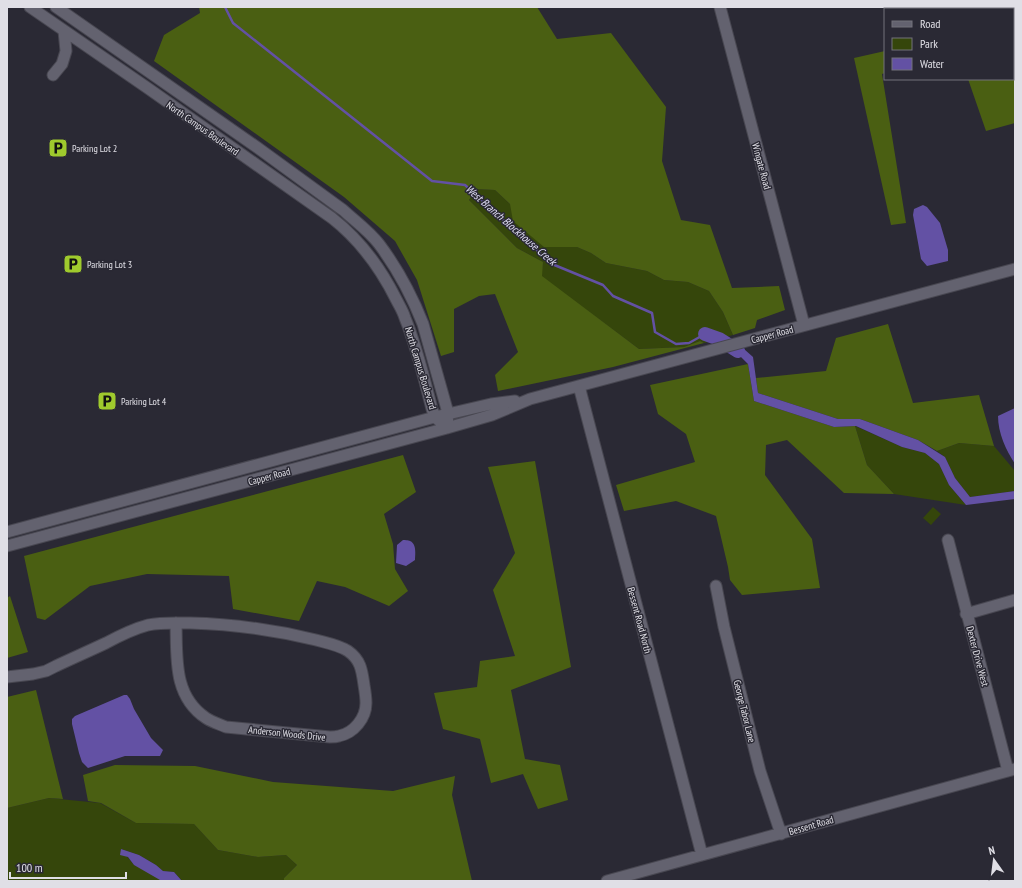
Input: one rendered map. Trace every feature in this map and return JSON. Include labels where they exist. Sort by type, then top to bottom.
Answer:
[{"type":"street","name":"North Campus Boulevard","points":[[30,7],[332,218],[344,228],[367,252],[391,288],[405,316],[414,340],[435,417],[447,428]]},
{"type":"street","name":"North Campus Boulevard","points":[[56,7],[258,148],[348,214],[368,233],[389,260],[418,310],[448,414],[447,428]]},
{"type":"street","name":"Wingate Road","points":[[723,8],[804,325]]},
{"type":"street","points":[[53,75],[62,64],[66,51],[64,31]]},
{"type":"street","points":[[250,161],[258,148]]},
{"type":"street","points":[[377,266],[389,260]]},
{"type":"street","name":"Capper Road","points":[[7,532],[435,417],[491,404],[530,399],[1015,269]]},
{"type":"street","name":"Bessent Road North","points":[[579,386],[702,855]]},
{"type":"street","name":"Capper Road","points":[[7,546],[447,428],[492,415],[530,399]]},
{"type":"street","name":"Dexter Drive West","points":[[948,540],[966,614],[1011,770]]},
{"type":"street","name":"George Tabor Lane","points":[[716,586],[724,627],[759,764],[781,834]]},
{"type":"street","points":[[966,614],[1015,600]]},
{"type":"street","name":"Anderson Woods Drive","points":[[7,677],[33,674],[51,668],[125,633],[149,625],[176,623],[210,624],[282,632],[339,646],[353,655],[362,670],[366,704],[358,725],[349,733],[330,737],[226,727],[206,718],[190,703],[181,686],[177,667],[176,623]]},
{"type":"street","name":"Bessent Road","points":[[607,881],[1011,770]]},
{"type":"green space","points":[[199,7],[537,7],[557,39],[611,33],[666,107],[662,161],[681,220],[710,225],[732,288],[779,286],[785,310],[757,320],[755,328],[733,335],[723,312],[709,291],[688,282],[664,280],[647,271],[606,263],[591,253],[577,247],[544,247],[513,221],[510,204],[495,190],[476,189],[469,200],[517,248],[543,262],[542,276],[639,349],[684,347],[700,341],[704,343],[613,367],[498,391],[495,375],[518,352],[495,294],[479,296],[454,309],[454,352],[441,356],[417,280],[395,241],[344,197],[154,61],[164,35],[200,13]]},
{"type":"green space","points":[[1015,9],[1015,123],[986,131],[968,80],[1014,80]]},
{"type":"green space","points":[[884,51],[884,73],[882,74],[906,223],[891,225],[854,58]]},
{"type":"green space","points":[[476,189],[495,190],[510,204],[544,247],[577,247],[591,253],[606,263],[647,271],[664,280],[688,282],[709,291],[723,312],[733,335],[704,343],[700,341],[684,347],[639,349],[541,276],[543,262],[517,248],[469,200]]},
{"type":"green space","points":[[888,324],[913,403],[979,395],[994,446],[959,443],[937,451],[918,440],[860,419],[838,419],[758,393],[756,378],[826,371],[836,338]]},
{"type":"green space","points":[[748,364],[754,401],[834,427],[855,426],[867,465],[894,494],[844,493],[787,440],[766,445],[765,475],[812,539],[820,588],[742,595],[730,580],[716,516],[676,501],[624,511],[616,485],[695,462],[686,434],[658,414],[650,385]]},
{"type":"green space","points":[[855,426],[902,447],[925,453],[939,464],[949,485],[966,505],[894,494],[867,465]]},
{"type":"green space","points":[[959,443],[994,446],[1015,471],[1015,491],[970,497],[955,478],[945,457],[937,451]]},
{"type":"green space","points":[[403,455],[416,492],[384,514],[393,544],[395,569],[408,591],[389,606],[345,587],[317,581],[299,621],[233,609],[229,576],[147,574],[90,586],[45,620],[37,618],[24,556]]},
{"type":"green space","points":[[535,461],[571,667],[511,690],[525,759],[560,765],[568,800],[538,809],[523,774],[491,783],[480,739],[443,729],[434,693],[477,687],[480,661],[515,656],[493,590],[515,553],[488,467]]},
{"type":"green space","points":[[933,507],[941,514],[931,525],[923,518]]},
{"type":"green space","points":[[10,596],[28,652],[7,658],[7,598]]},
{"type":"green space","points":[[36,690],[63,799],[49,798],[7,808],[7,697]]},
{"type":"green space","points":[[115,765],[195,766],[273,782],[393,791],[455,776],[452,795],[472,881],[284,881],[284,878],[297,865],[286,855],[258,857],[218,850],[194,824],[136,823],[101,803],[88,801],[83,775]]},
{"type":"green space","points":[[49,798],[100,803],[136,823],[194,824],[218,850],[258,857],[286,855],[297,865],[284,878],[284,881],[182,881],[174,872],[163,871],[139,855],[121,849],[134,865],[170,881],[7,881],[7,808]]},
{"type":"water","points":[[923,205],[927,207],[940,223],[948,250],[948,261],[927,266],[921,259],[913,215],[914,209]]},
{"type":"water","points":[[744,349],[753,357],[758,393],[838,419],[860,419],[918,440],[945,457],[955,478],[970,497],[1015,491],[1015,499],[966,505],[949,485],[939,464],[925,453],[902,447],[856,426],[834,427],[754,401],[748,364],[735,351]]},
{"type":"water","points":[[1015,408],[1015,464],[1003,441],[999,429],[998,416]]},
{"type":"water","points":[[403,540],[412,542],[415,549],[415,560],[406,566],[396,563],[397,545]]},
{"type":"water","points":[[127,695],[130,699],[134,709],[151,738],[163,750],[160,756],[125,756],[88,768],[82,762],[79,753],[72,719],[75,716]]},
{"type":"water","points":[[121,849],[139,855],[163,871],[174,872],[182,881],[160,880],[134,865],[128,857],[120,855]]},
{"type":"waterway","name":"West Branch Blockhouse Creek","points":[[225,7],[233,23],[432,181],[465,185],[552,264],[603,285],[613,296],[652,313],[655,332],[676,344],[689,343],[705,334]]},
{"type":"waterway","name":"West Branch Blockhouse Creek","points":[[705,334],[719,339],[738,351]]},
{"type":"place","name":"Parking Lot 2","points":[[58,148]]},
{"type":"place","name":"Parking Lot 3","points":[[73,264]]},
{"type":"place","name":"Parking Lot 4","points":[[107,401]]}]
